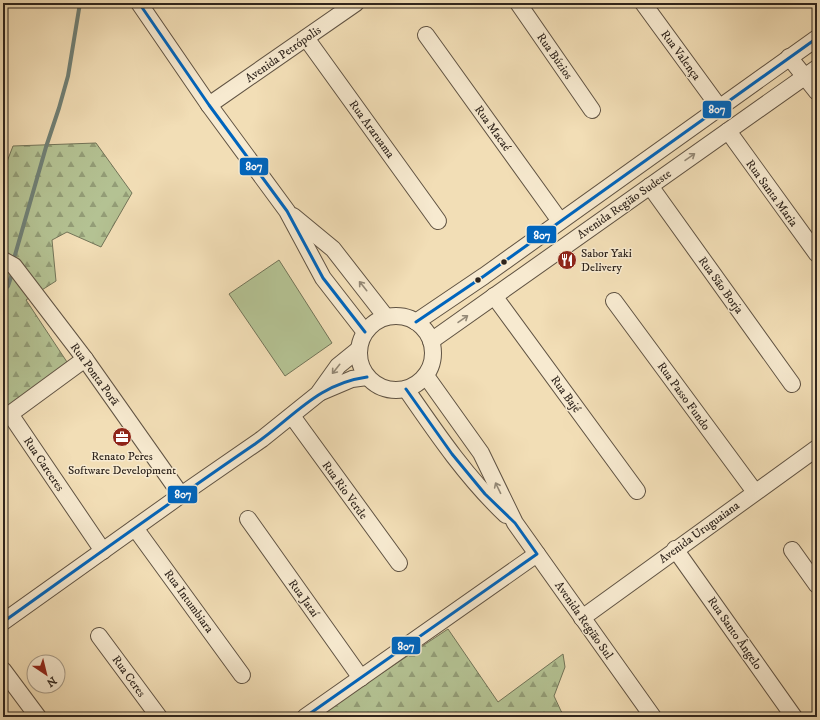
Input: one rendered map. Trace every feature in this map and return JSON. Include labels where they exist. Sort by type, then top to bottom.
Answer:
[{"type":"street","points":[[139,3],[209,105],[287,211],[323,278],[365,332]]},
{"type":"street","name":"Avenida Petrópolis","points":[[209,105],[356,3]]},
{"type":"street","name":"Rua Búzios","points":[[518,3],[592,110]]},
{"type":"street","name":"Rua Valença","points":[[643,3],[719,108]]},
{"type":"street","name":"Rua Macaé","points":[[426,35],[560,221]]},
{"type":"street","name":"Rua Araruama","points":[[306,38],[438,221]]},
{"type":"street","name":"Avenida Região Sudeste","points":[[416,322],[484,276],[817,38]]},
{"type":"street","points":[[789,57],[811,72],[817,92]]},
{"type":"street","name":"Avenida Região Sudeste","points":[[431,341],[811,72]]},
{"type":"street","name":"Rua Santa Maria","points":[[728,131],[817,254]]},
{"type":"street","name":"Rua São Borja","points":[[650,186],[792,384]]},
{"type":"street","points":[[287,211],[333,249],[386,317]]},
{"type":"street","name":"Rua Ponta Porã","points":[[3,260],[14,266],[85,359],[181,495]]},
{"type":"street","name":"Rua Bajé","points":[[494,296],[637,491]]},
{"type":"street","name":"Rua Passo Fundo","points":[[614,301],[755,492]]},
{"type":"street","points":[[386,317],[402,317],[416,322],[424,328],[431,341],[433,350],[433,359],[426,376],[417,384],[406,389],[394,391],[375,385],[367,377],[360,366],[359,349],[365,332],[374,323],[386,317]]},
{"type":"street","points":[[318,394],[338,366],[359,349]]},
{"type":"street","name":"Rua Carceres","points":[[85,359],[10,414],[103,551]]},
{"type":"street","name":"Avenida Região Sul","points":[[426,376],[481,453],[515,523],[653,717]]},
{"type":"street","points":[[3,622],[262,439],[318,394],[335,385],[352,379],[367,377]]},
{"type":"street","name":"Avenida Região Sul","points":[[406,389],[452,454],[485,494],[515,523]]},
{"type":"street","name":"Rua Rio Verde","points":[[292,416],[399,563]]},
{"type":"street","name":"Avenida Uruguaiana","points":[[582,618],[675,549],[817,448]]},
{"type":"street","name":"Rua Jataí","points":[[248,519],[361,678]]},
{"type":"street","name":"Rua Intumbiara","points":[[135,528],[242,675]]},
{"type":"street","name":"Rua Santo Ângelo","points":[[675,549],[794,717]]},
{"type":"street","points":[[792,550],[817,585]]},
{"type":"street","points":[[305,717],[537,554]]},
{"type":"street","name":"Rua Ceres","points":[[99,636],[159,717]]},
{"type":"street","points":[[3,670],[38,717]]},
{"type":"green space","points":[[96,143],[132,193],[101,247],[67,232],[52,240],[56,281],[26,300],[67,362],[3,416],[3,172],[13,146]]},
{"type":"green space","points":[[279,260],[332,343],[285,376],[229,294]]},
{"type":"green space","points":[[448,629],[498,702],[563,654],[565,667],[554,696],[561,711],[566,717],[316,717]]},
{"type":"waterway","points":[[15,255],[68,76],[80,3]]},
{"type":"waterway","points":[[3,291],[8,286],[12,274]]},
{"type":"transit line","name":"807","points":[[139,3],[209,105],[287,211],[323,278],[365,332]]},
{"type":"transit line","name":"807","points":[[416,322],[484,276],[817,38]]},
{"type":"transit line","name":"807","points":[[3,622],[269,434],[320,394],[349,381],[367,377]]},
{"type":"transit line","name":"807","points":[[305,717],[537,554],[515,523],[485,494],[452,454],[406,389]]},
{"type":"place","name":"Sabor Yaki Delivery","points":[[567,260]]},
{"type":"place","name":"Renato Peres Software Development","points":[[122,437]]}]
